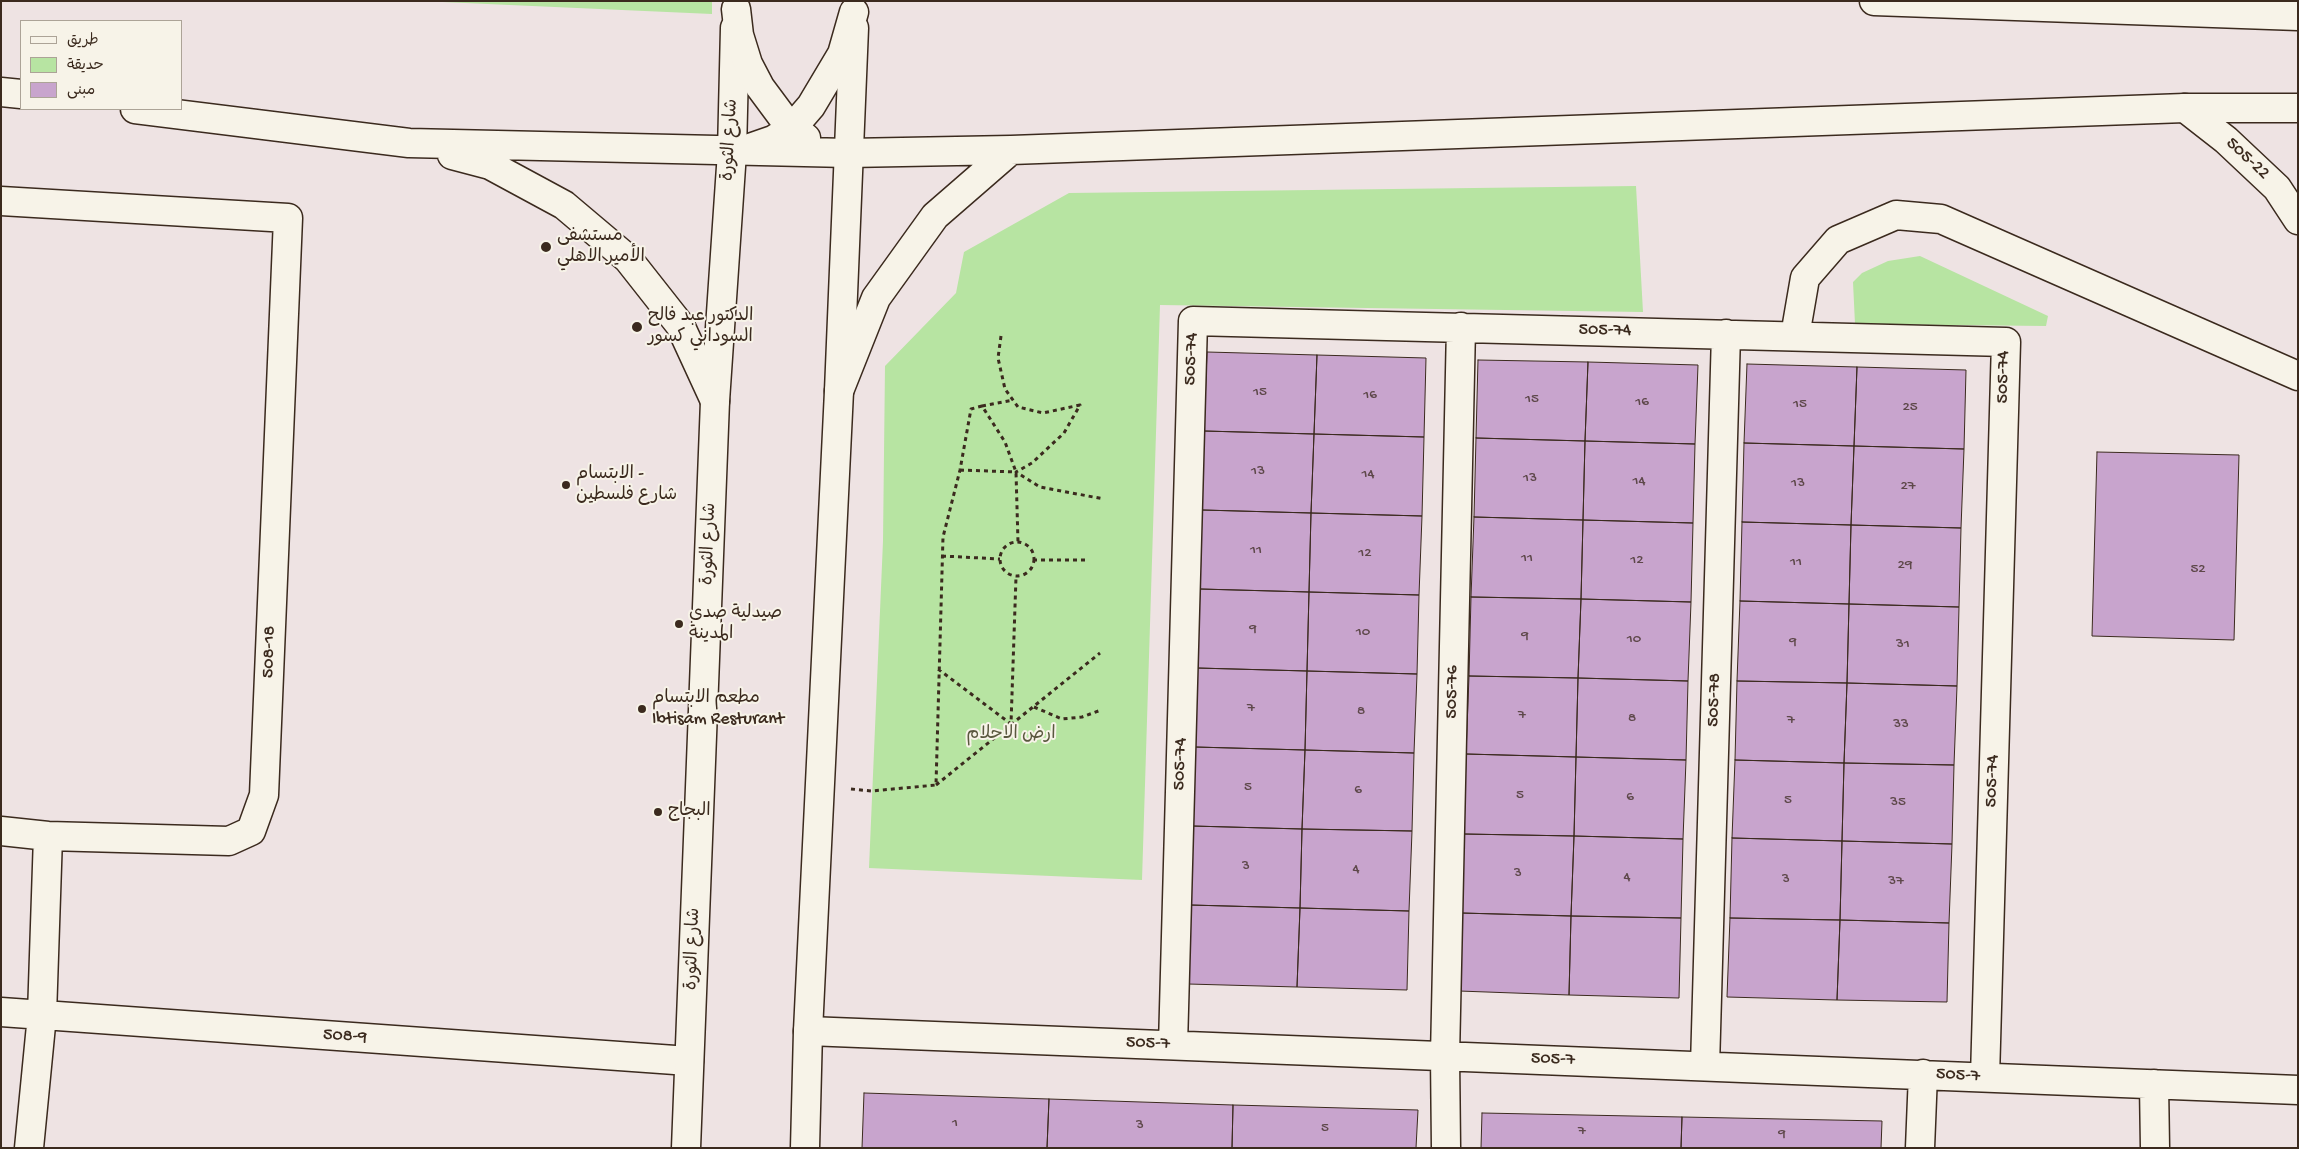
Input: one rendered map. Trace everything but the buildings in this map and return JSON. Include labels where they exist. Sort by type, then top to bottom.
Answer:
[{"type":"main road","points":[[1874,1],[2298,16]]},
{"type":"main road","points":[[736,5],[739,35],[748,64],[760,87],[807,139],[826,148],[848,153]]},
{"type":"main road","name":"شارع الثورة","points":[[686,1148],[715,401],[732,152],[736,5]]},
{"type":"main road","points":[[732,152],[773,140],[792,124],[827,82],[842,54],[855,7]]},
{"type":"main road","points":[[805,1148],[808,1030],[839,391],[855,7]]},
{"type":"main road","points":[[1,92],[20,94]]},
{"type":"main road","points":[[143,110],[409,143],[732,152],[848,153],[1011,150],[2185,108],[2298,108]]},
{"type":"main road","name":"505-22","points":[[2185,108],[2226,140],[2266,177],[2277,188],[2298,220]]},
{"type":"main road","points":[[409,143],[490,165],[564,205],[628,258],[680,325],[715,401]]},
{"type":"main road","points":[[839,391],[876,298],[935,216],[1011,150]]},
{"type":"main road","name":"508-18","points":[[1,201],[288,218],[264,795],[251,831],[229,841],[48,836],[1,831]]},
{"type":"main road","points":[[1795,336],[1805,278],[1838,240],[1896,215],[1940,219],[2298,376]]},
{"type":"main road","name":"505-74","points":[[1173,1045],[1193,322],[1461,327],[2006,342],[1985,1077]]},
{"type":"main road","name":"505-76","points":[[1446,1148],[1445,1056],[1461,327]]},
{"type":"main road","name":"505-78","points":[[1705,1066],[1726,334]]},
{"type":"main road","points":[[29,1148],[42,1015],[48,836]]},
{"type":"main road","name":"508-9","points":[[1,1012],[689,1061]]},
{"type":"main road","name":"505-7","points":[[808,1030],[2298,1090]]},
{"type":"main road","points":[[1920,1148],[1923,1074]]},
{"type":"main road","points":[[2154,1084],[2155,1148]]},
{"type":"path","points":[[1001,336],[998,358],[1005,389],[1018,407],[1043,413],[1080,405],[1064,433],[1032,463],[1016,472]]},
{"type":"path","points":[[936,785],[943,537],[960,470],[971,408],[1013,400]]},
{"type":"path","points":[[982,406],[1005,442],[1016,472],[1018,542]]},
{"type":"path","points":[[960,470],[1016,472],[1040,487],[1104,499]]},
{"type":"path","points":[[1018,542],[1028,546],[1034,555],[1033,566],[1026,574],[1016,576],[1006,573],[1000,564],[1000,553],[1008,544],[1018,542]]},
{"type":"path","points":[[942,556],[1000,560]]},
{"type":"path","points":[[1033,560],[1087,560]]},
{"type":"path","points":[[1012,724],[1016,576]]},
{"type":"path","points":[[820,786],[872,791],[936,785],[1100,652]]},
{"type":"path","points":[[938,669],[1012,724]]},
{"type":"path","points":[[1034,706],[1062,719],[1082,717],[1101,710]]},
{"type":"green space","points":[[420,1],[712,1],[712,14]]},
{"type":"green space","name":"ارض الاحلام","points":[[1636,186],[1643,312],[1160,305],[1142,880],[869,868],[883,541],[885,366],[956,293],[964,252],[1069,193]]},
{"type":"green space","points":[[1920,256],[2048,316],[2046,326],[1855,324],[1853,282],[1862,273],[1888,261]]},
{"type":"place","name":"مستشفى الأمير الاهلي","points":[[546,247]]},
{"type":"place","name":"الدكتور عبد فالح السوداني كسور","points":[[637,327]]},
{"type":"place","name":"الابتسام - شارع فلسطين","points":[[566,485]]},
{"type":"place","name":"صيدلية صدى المدينة","points":[[679,624]]},
{"type":"place","name":"مطعم الابتسام Ibtisam Resturant","points":[[642,709]]},
{"type":"place","name":"البجاج","points":[[658,812]]}]
